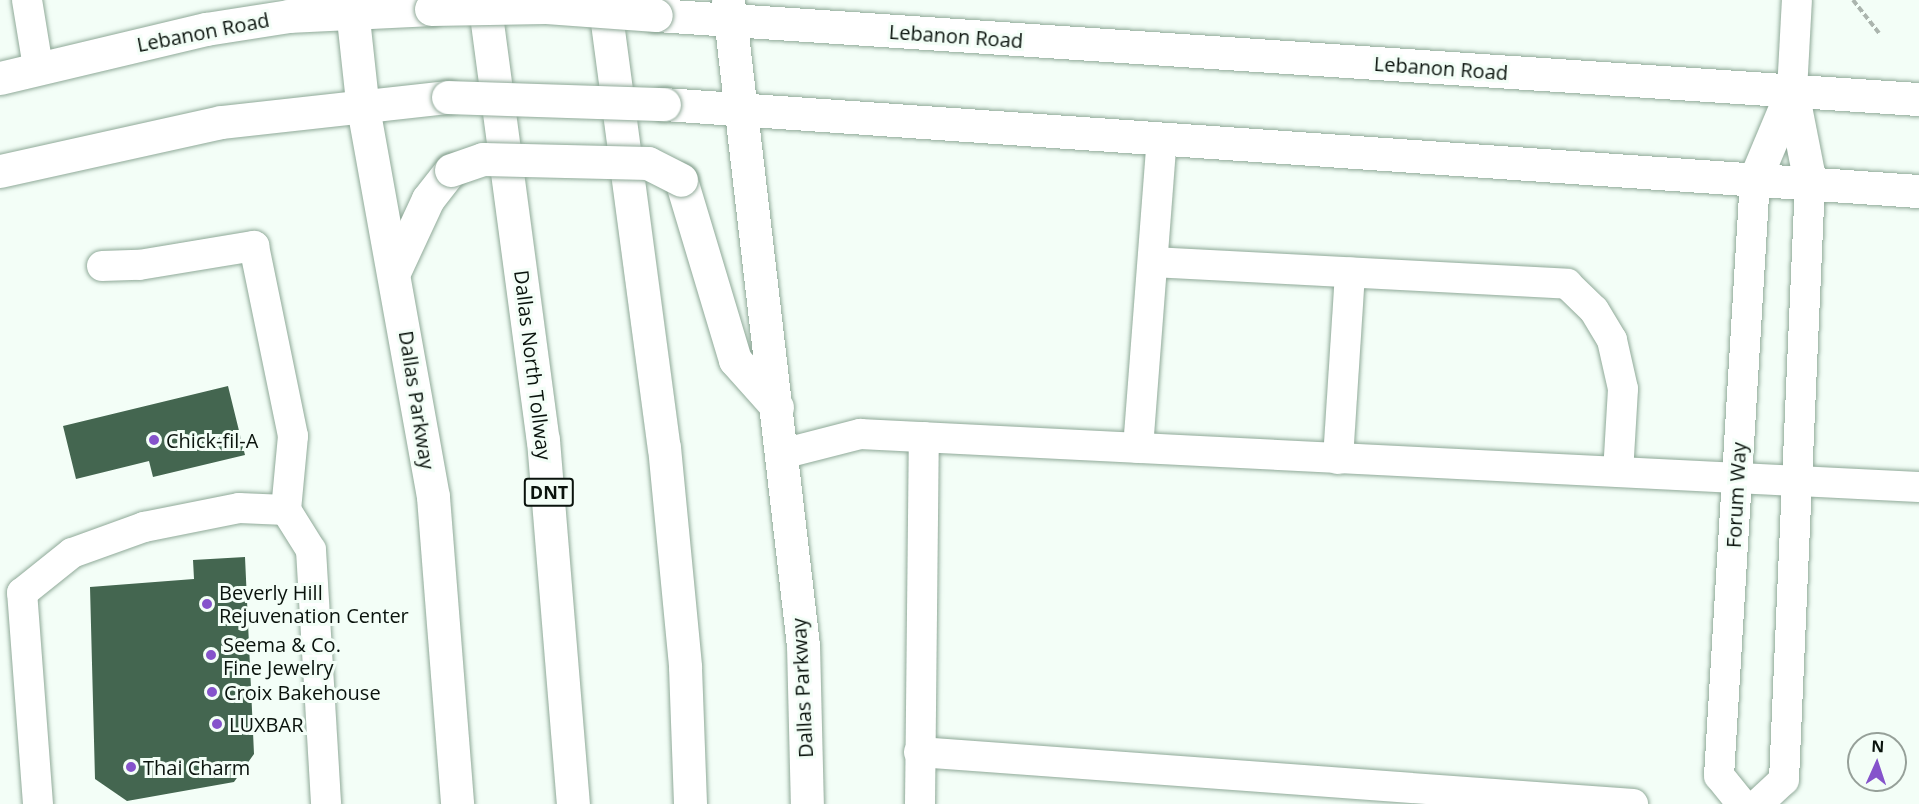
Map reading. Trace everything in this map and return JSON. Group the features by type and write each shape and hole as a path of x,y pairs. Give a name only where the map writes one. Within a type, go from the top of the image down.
{"main road":[{"name":"Dallas North Tollway","path":"484,0 543,440 573,804"},
{"path":"604,0 664,447 685,667 690,804"},
{"name":"Lebanon Road","path":"0,78 38,66 206,29 352,5 431,9 546,8 656,15 729,10 1919,99"},
{"name":"Dallas Parkway","path":"352,5 362,102 395,270 433,497 457,804"},
{"name":"Dallas Parkway","path":"729,10 803,645 807,804"},
{"path":"1755,179 1792,91"},
{"path":"1792,91 1810,183"},
{"path":"0,171 222,122 362,102 448,97 664,105 1919,191"},
{"path":"395,270 428,199 450,170 483,159 648,163 681,180 735,360 777,407"}],"street":[{"path":"27,0 38,66"},
{"path":"1792,91 1797,0"},
{"path":"1138,448 1162,139"},
{"name":"Forum Way","path":"1742,804 1719,776 1755,179"},
{"path":"1758,804 1784,780 1800,480 1810,183"},
{"path":"102,266 139,266 254,246 293,436 286,510 311,550 326,804"},
{"path":"1153,262 1567,284 1594,310 1612,340 1623,389 1618,472"},
{"path":"1338,459 1350,272"},
{"path":"782,454 861,434 1919,487"},
{"path":"920,804 924,437"},
{"path":"38,804 22,593 72,553 144,527 239,508 286,510"},
{"path":"920,752 1633,804"}],"path":[{"path":"1853,0 1879,33"}],"building":[{"name":"Chick-fil-A","path":"228,386 245,455 153,477 149,461 76,479 63,426"},
{"path":"245,557 254,754 234,782 127,801 95,779 90,587 194,579 193,560"}],"place":[{"name":"Chick-fil-A","path":"154,440"},
{"name":"Beverly Hill Rejuvenation Center","path":"207,604"},
{"name":"Seema & Co. Fine Jewelry","path":"211,655"},
{"name":"Croix Bakehouse","path":"212,692"},
{"name":"LUXBAR","path":"217,724"},
{"name":"Thai Charm","path":"131,767"}]}
